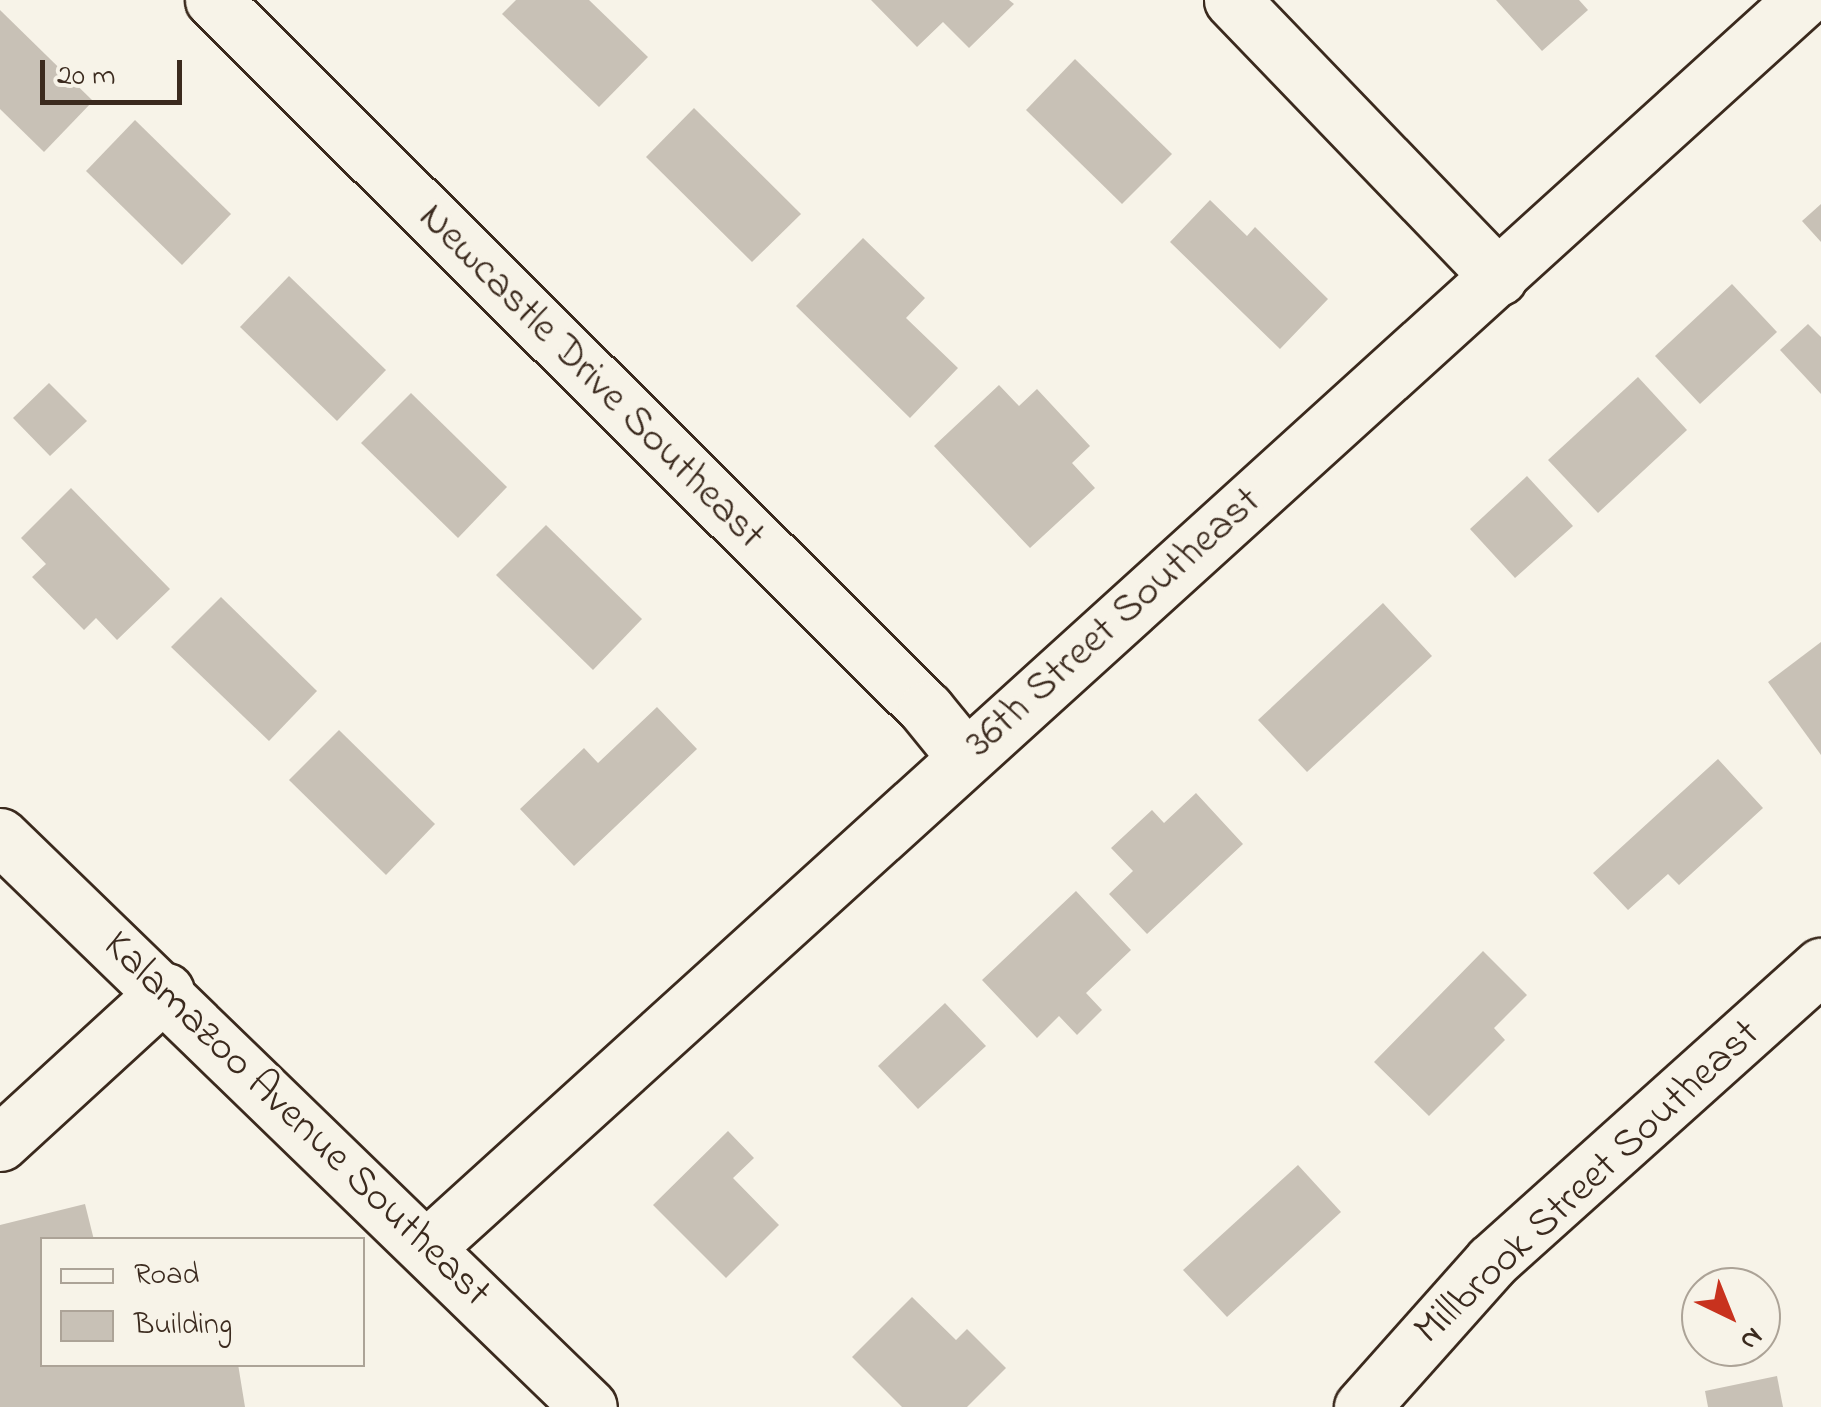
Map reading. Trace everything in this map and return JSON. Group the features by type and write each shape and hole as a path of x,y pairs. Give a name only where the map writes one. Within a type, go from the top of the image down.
{"street":[{"name":"Newcastle Drive Southeast","path":"213,0 926,709 965,756"},
{"path":"1232,0 1500,277"},
{"name":"36th Street Southeast","path":"427,1247 1802,0"},
{"name":"Kalamazoo Avenue Southeast","path":"0,836 166,991 589,1407"},
{"name":"Millbrook Street Southeast","path":"1362,1407 1492,1261 1821,966"},
{"path":"0,1143 166,991"}],"building":[{"path":"516,0 589,0 648,57 599,107 502,14"},
{"path":"871,0 1009,0 1014,4 969,48 943,22 917,47"},
{"path":"1496,0 1579,0 1588,10 1542,51"},
{"path":"0,10 93,101 44,152 0,109"},
{"path":"1075,59 1172,154 1122,204 1026,110"},
{"path":"694,108 801,214 752,262 646,157"},
{"path":"135,120 231,214 182,265 86,171"},
{"path":"1210,200 1247,236 1255,227 1328,299 1280,349 1170,242"},
{"path":"1821,204 1821,242 1802,221"},
{"path":"863,238 925,298 906,318 958,368 910,418 796,306"},
{"path":"289,276 386,370 337,421 240,327"},
{"path":"1732,284 1777,332 1700,404 1655,356"},
{"path":"1808,324 1821,337 1821,394 1780,350"},
{"path":"1638,377 1687,430 1598,513 1548,460"},
{"path":"49,383 87,421 50,456 13,418"},
{"path":"999,385 1019,406 1037,389 1090,446 1072,463 1095,488 1030,548 934,446"},
{"path":"411,393 507,487 458,538 361,443"},
{"path":"1527,476 1573,526 1515,578 1470,529"},
{"path":"71,488 170,589 117,640 96,618 84,630 32,577 46,564 21,538"},
{"path":"546,525 642,619 593,670 496,575"},
{"path":"221,597 317,691 269,741 171,647"},
{"path":"1383,603 1432,656 1307,772 1258,720"},
{"path":"1821,642 1821,755 1768,682"},
{"path":"657,707 697,749 574,866 520,809 584,748 598,763"},
{"path":"339,730 435,824 386,875 289,780"},
{"path":"1718,759 1763,808 1679,885 1668,874 1628,910 1593,873"},
{"path":"1196,793 1243,844 1147,934 1109,894 1133,871 1111,848 1152,810 1164,823"},
{"path":"1076,891 1131,950 1086,993 1102,1010 1077,1035 1059,1016 1037,1038 982,980"},
{"path":"1483,951 1527,995 1494,1028 1505,1040 1429,1116 1374,1062"},
{"path":"945,1003 986,1046 918,1109 878,1066"},
{"path":"728,1131 754,1158 733,1178 779,1225 726,1278 653,1205"},
{"path":"1298,1165 1341,1212 1227,1317 1183,1270"},
{"path":"85,1204 93,1237 40,1237 40,1367 238,1367 245,1407 0,1407 0,1225"},
{"path":"912,1297 956,1340 967,1329 1006,1368 967,1407 902,1407 852,1357"},
{"path":"1777,1376 1783,1407 1708,1407 1705,1391"}]}
